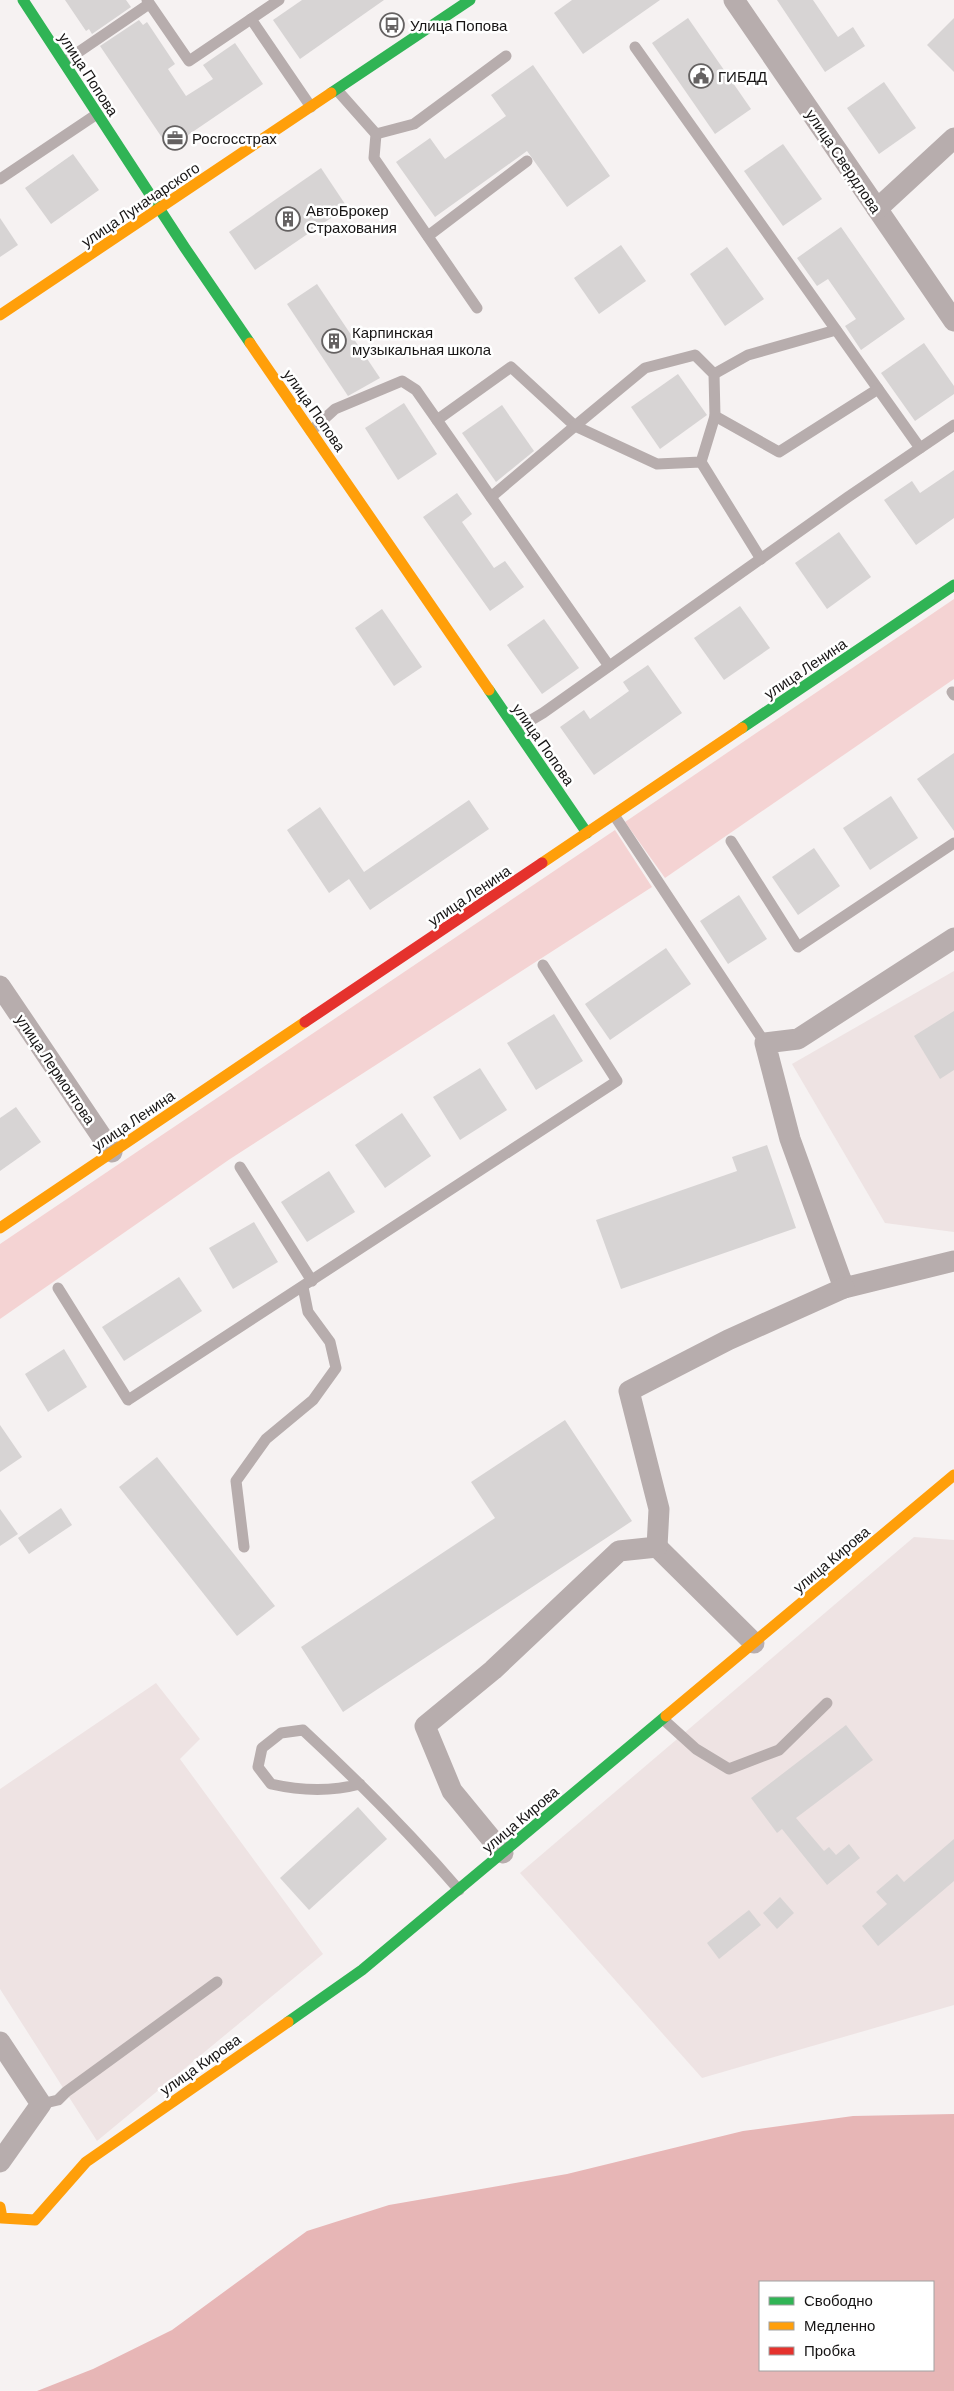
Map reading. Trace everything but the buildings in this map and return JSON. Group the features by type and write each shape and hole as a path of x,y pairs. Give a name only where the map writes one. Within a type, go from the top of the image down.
{"street":[{"name":"улица Попова","path":"23,0 159,208 587,833"},
{"name":"улица Луначарского","path":"0,315 470,0"},
{"name":"улица Свердлова","path":"734,0 877,209 951,308"},
{"path":"877,209 954,138"},
{"name":"улица Ленина","path":"0,1228 954,585"},
{"path":"844,1288 790,1139 765,1043 798,1039 954,938"},
{"name":"улица Лермонтова","path":"0,986 112,1152"},
{"path":"754,1643 657,1546 659,1509 629,1391 728,1340 844,1288 954,1261"},
{"name":"улица Кирова","path":"0,2207 2,2218 35,2220 86,2162 362,1970 664,1720 954,1475"},
{"path":"503,1853 452,1791 425,1726 493,1670 619,1551 657,1546"},
{"path":"0,2042 41,2104 0,2162"}],"lane":[{"path":"64,62 148,2 188,62 279,0"},
{"path":"250,19 311,107"},
{"path":"636,47 920,448"},
{"path":"376,134 414,124 506,56"},
{"path":"336,90 376,134 374,158 477,308"},
{"path":"0,179 97,114"},
{"path":"428,236 527,161"},
{"path":"714,374 748,355 836,330"},
{"path":"491,497 646,368 695,355 714,374 714,416 700,462 760,559"},
{"path":"437,420 511,367 576,426 657,464 700,462"},
{"path":"311,431 335,409 402,381 416,390 609,666"},
{"path":"714,416 779,452 878,389"},
{"path":"516,729 543,713 760,559 954,425"},
{"path":"614,815 765,1043"},
{"path":"731,841 798,947 954,843"},
{"path":"58,1288 128,1400 617,1081 543,965"},
{"path":"240,1167 307,1284 308,1312 330,1342 336,1368 313,1400 266,1439 236,1482 244,1547"},
{"path":"664,1720 696,1749 729,1769 779,1750 827,1703"},
{"path":"360,1784 324,1790 297,1790 271,1784 258,1768 262,1748 281,1734 302,1730 345,1769 404,1828 459,1890"},
{"path":"41,2104 58,2100 66,2092 217,1982"}],"shaded area":[{"path":"954,599 954,679 665,878 625,822"},
{"path":"615,830 652,887 230,1159 0,1319 0,1244"},
{"path":"954,971 954,1232 885,1223 792,1064"},
{"path":"914,1537 954,1540 954,2005 702,2078 520,1873"},
{"path":"156,1683 200,1739 180,1759 323,1954 97,2141 0,1989 0,1789"},
{"path":"954,2114 954,2391 37,2391 93,2369 172,2330 307,2231 389,2205 567,2174 743,2131 853,2116"}],"traffic: fast":[{"path":"23,0 185,248 250,343"},
{"path":"331,93 470,0"},
{"path":"742,728 954,585"},
{"path":"489,690 587,833"},
{"path":"288,2022 362,1970 666,1716"}],"traffic: slow":[{"path":"0,315 331,93"},
{"path":"250,343 489,690"},
{"path":"542,863 742,728"},
{"path":"0,1228 305,1022"},
{"path":"666,1716 954,1475"},
{"path":"0,2207 2,2218 35,2220 86,2162 288,2022"}],"traffic: jam":[{"path":"305,1022 542,863"}],"place":[{"name":"Улица Попова","path":"392,25"},
{"name":"ГИБДД","path":"701,76"},
{"name":"Росгосстрах","path":"175,138"},
{"name":"АвтоБрокер Страхования","path":"288,219"},
{"name":"Карпинская музыкальная школа","path":"334,341"}]}
